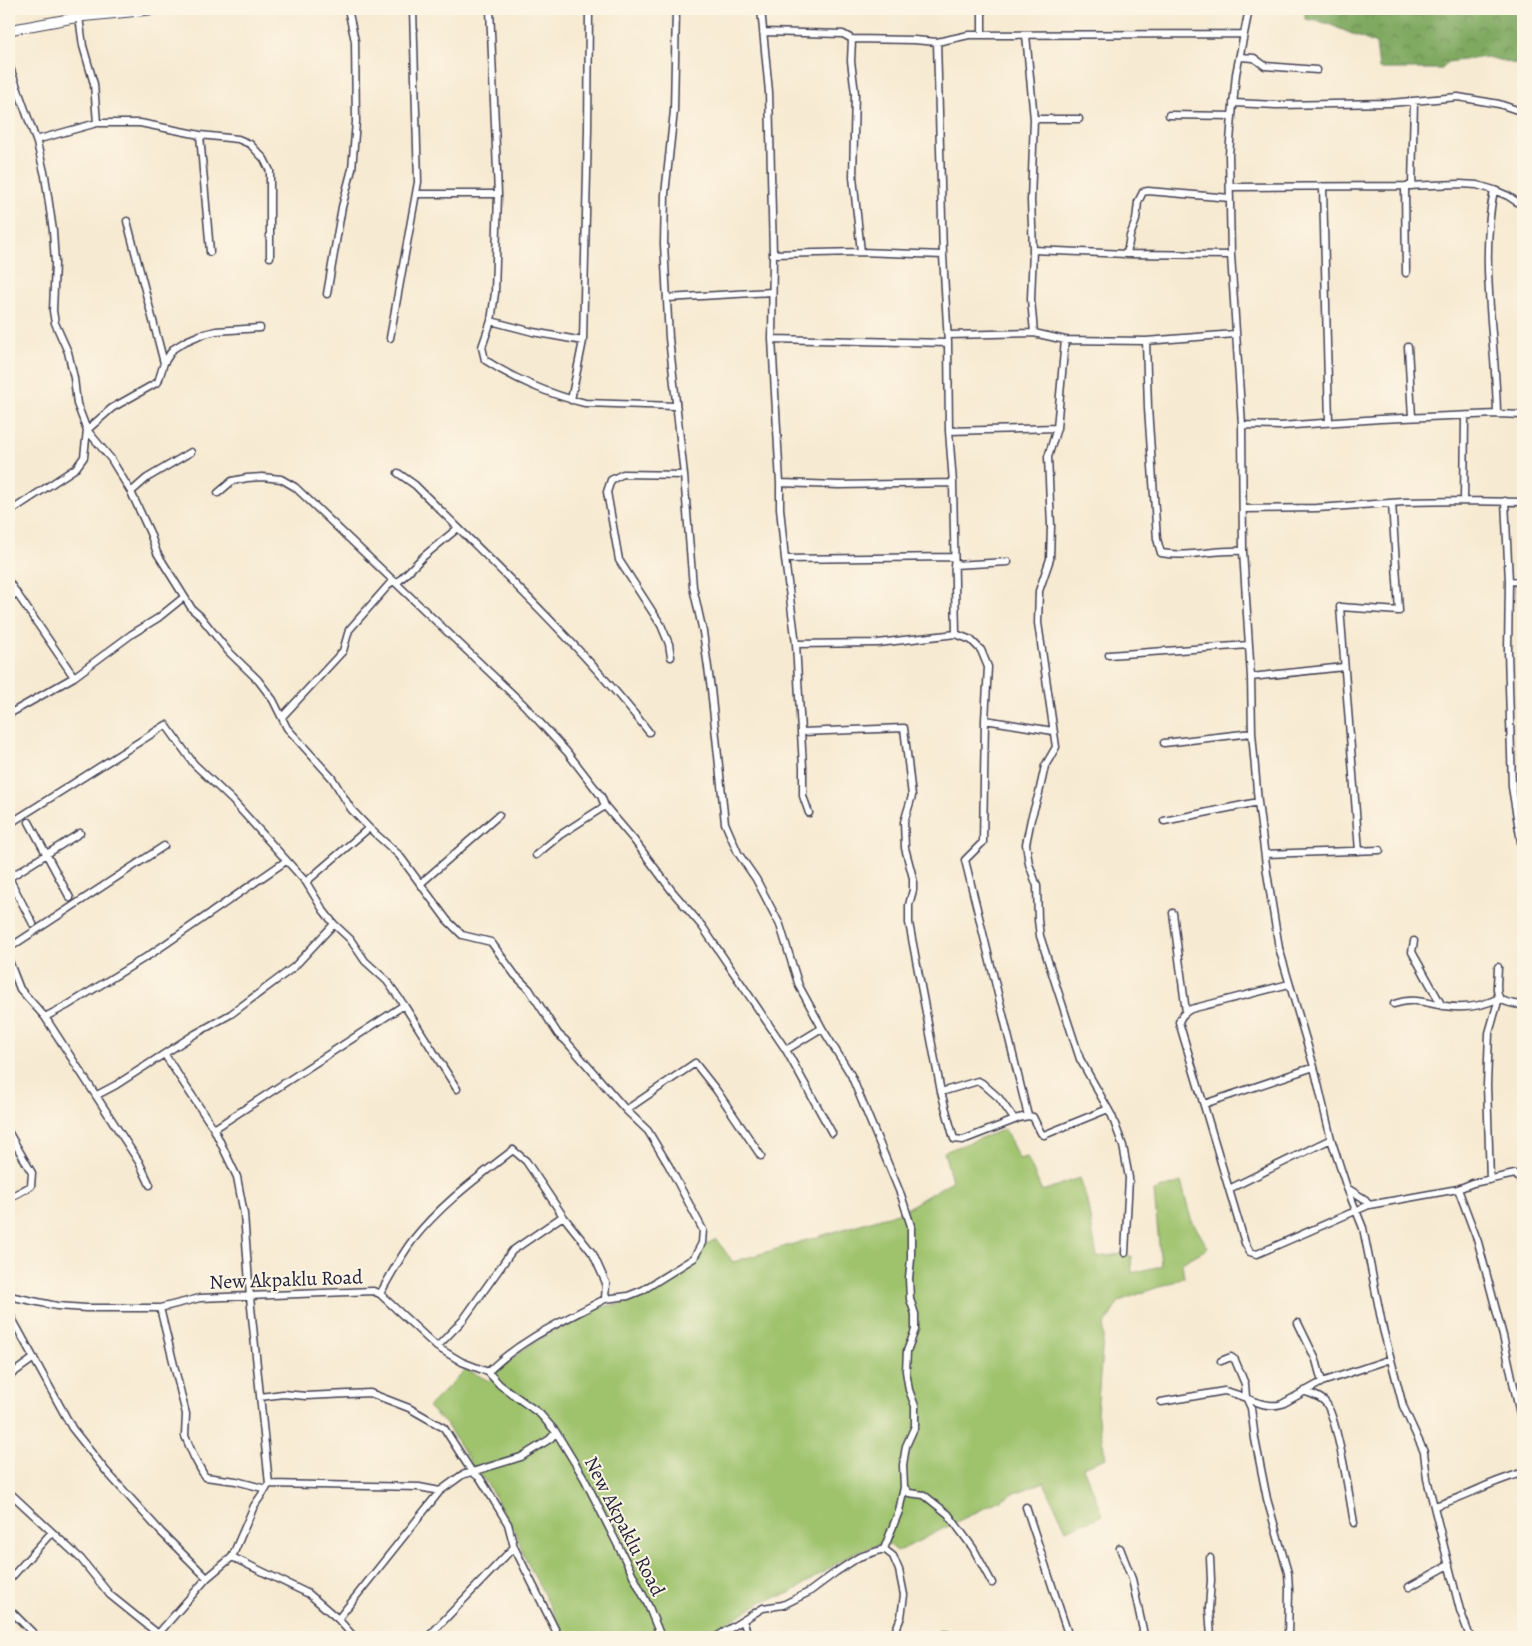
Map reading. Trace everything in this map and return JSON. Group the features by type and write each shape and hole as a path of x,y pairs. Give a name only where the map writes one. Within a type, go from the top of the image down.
{"street":[{"path":"9,30 106,12 160,9"},
{"path":"327,294 342,208 352,169 356,122 355,41 348,9"},
{"path":"390,338 418,182 413,9"},
{"path":"490,9 498,194 495,294 491,321 482,347 485,360 538,387 585,404 675,406"},
{"path":"571,400 583,341 589,9"},
{"path":"676,9 674,111 665,204 664,244 667,298 675,406 684,475 693,587 703,632 712,689 725,823 738,853 756,879 780,925 799,986 850,1076 901,1195 911,1226 909,1278 910,1299 915,1314 915,1330 907,1351 906,1371 909,1390 915,1406 915,1426 906,1446 903,1465 904,1487 899,1511 884,1550"},
{"path":"761,9 769,92 773,254 772,339 780,508 784,559 796,644 802,732 803,796 808,813"},
{"path":"982,9 982,35"},
{"path":"1249,9 1233,104 1229,155 1231,255 1242,425 1243,551 1251,677 1252,733 1265,854 1279,948 1314,1067 1331,1138 1347,1188 1363,1228 1403,1406 1424,1452 1427,1478 1460,1610 1470,1637"},
{"path":"79,17 83,46 94,84 97,123"},
{"path":"763,32 843,34 852,39 937,42 969,35 1244,34"},
{"path":"1026,35 1034,118 1031,201 1033,250 1031,299 1034,333"},
{"path":"852,39 851,61 855,93 853,177 861,252"},
{"path":"937,42 943,255 948,339 949,431 953,483 956,634"},
{"path":"1240,57 1254,58 1265,66 1317,70"},
{"path":"9,65 36,140 45,176 53,231 55,263 53,311 55,323 68,352 77,404 88,430 111,458 131,492 150,532 157,553 192,609 200,616 218,640 258,680 273,700 287,728 332,778 351,809 399,855 448,920 462,935 490,942 515,976 529,989 558,1034 626,1110 648,1131 703,1230 702,1243 694,1258 644,1290 628,1296 605,1299 534,1336 498,1361 488,1372"},
{"path":"1233,104 1277,105 1414,101 1458,97 1499,104 1523,112"},
{"path":"1406,273 1408,186 1414,101"},
{"path":"1170,115 1232,116"},
{"path":"1034,118 1079,119"},
{"path":"36,140 97,123 140,123 200,135 238,139 250,144 264,159 270,171 270,257"},
{"path":"200,135 210,252"},
{"path":"1230,187 1477,185 1508,196 1523,206"},
{"path":"1323,187 1329,422"},
{"path":"1494,190 1489,214 1488,261 1497,414"},
{"path":"1127,254 1130,236 1136,220 1138,202 1143,192 1230,198"},
{"path":"417,194 498,194"},
{"path":"127,221 164,363"},
{"path":"1033,250 1127,254 1231,255"},
{"path":"773,254 861,252 943,255"},
{"path":"667,298 772,292"},
{"path":"491,321 533,332 583,341"},
{"path":"9,512 76,468 84,457 88,430 112,408 158,382 164,363 172,349 200,335 216,331 260,328"},
{"path":"772,339 948,339 1034,333 1065,340 1146,341 1236,334"},
{"path":"1065,340 1057,428 1048,457 1051,526 1050,559 1039,591 1038,623 1056,747 1045,766 1031,819 1026,853 1037,886 1040,936 1080,1059 1112,1116 1127,1161 1125,1253"},
{"path":"1146,341 1148,417 1157,539 1161,553 1172,555 1227,550 1243,551"},
{"path":"1408,348 1412,417"},
{"path":"1242,425 1280,426 1412,417 1523,415"},
{"path":"1464,500 1465,417"},
{"path":"949,431 1057,428"},
{"path":"131,492 147,478 191,452"},
{"path":"398,473 415,485 596,669 649,732"},
{"path":"671,657 669,644 661,626 619,560 607,492 611,480 623,474 684,475"},
{"path":"218,492 232,481 262,477 282,479 295,487 524,705 567,752 601,796 605,806 702,926 786,1050 832,1134"},
{"path":"780,483 839,485 953,483"},
{"path":"1243,509 1317,508 1464,500 1523,502"},
{"path":"1504,502 1509,581 1508,651 1512,787 1517,827 1523,854"},
{"path":"1359,851 1340,607 1398,611 1392,503"},
{"path":"282,717 343,651 349,630 395,582 458,528"},
{"path":"784,559 954,557"},
{"path":"954,564 1008,562"},
{"path":"1509,581 1523,582"},
{"path":"9,582 12,591 74,677"},
{"path":"9,598 12,591"},
{"path":"9,714 74,677 132,634 158,618 184,597"},
{"path":"796,644 878,642 956,634 971,640 981,650 988,667 983,842 965,860 1028,1116"},
{"path":"1109,656 1249,645"},
{"path":"1251,677 1344,667"},
{"path":"985,720 1053,731"},
{"path":"9,822 166,725 194,764 232,800 306,882 322,910 350,939 365,960 387,981 457,1090"},
{"path":"802,732 904,728 912,796 904,822 905,848 913,878 909,905 909,923 941,1092 954,1139 963,1140 1028,1116 1033,1117 1041,1133 1044,1135 1108,1109"},
{"path":"1164,744 1252,733"},
{"path":"1164,821 1258,802"},
{"path":"536,855 560,835 605,806"},
{"path":"420,884 499,815"},
{"path":"29,822 70,898"},
{"path":"306,882 369,828"},
{"path":"33,924 9,878 80,833"},
{"path":"9,948 164,846"},
{"path":"1265,854 1380,850"},
{"path":"45,1017 151,954 286,861"},
{"path":"1173,913 1186,1012"},
{"path":"97,1095 165,1055 195,1034 231,1014 294,967 334,924"},
{"path":"1414,941 1412,952 1442,1006"},
{"path":"9,961 20,990 45,1017 139,1162 150,1185"},
{"path":"1490,1180 1487,1076 1489,1033 1499,998 1497,992 1498,967"},
{"path":"1289,984 1186,1012 1179,1022 1245,1243 1250,1252 1257,1254 1369,1205 1458,1189 1473,1183 1523,1173"},
{"path":"1394,1004 1405,1000 1417,1000 1442,1006 1474,1007 1499,998"},
{"path":"1499,998 1508,1004 1523,1005"},
{"path":"214,1129 404,1005"},
{"path":"786,1050 822,1028"},
{"path":"9,1492 81,1559 110,1595 160,1635 207,1578 232,1557 254,1506 267,1486 244,1214 237,1177 214,1129 165,1055"},
{"path":"626,1110 694,1063 717,1091 761,1156"},
{"path":"1204,1104 1314,1067"},
{"path":"941,1092 973,1082 982,1083 999,1098 1010,1117 1018,1120"},
{"path":"9,1133 32,1173 31,1186 9,1198"},
{"path":"1229,1189 1331,1138"},
{"path":"380,1294 412,1242 441,1208 470,1182 513,1150 526,1161 563,1216 593,1254 606,1282 605,1299"},
{"path":"1515,1174 1523,1182"},
{"path":"1347,1188 1364,1198 1369,1205"},
{"path":"1458,1189 1478,1242 1504,1336 1523,1428"},
{"path":"437,1347 463,1320 512,1251 563,1216"},
{"name":"New Akpaklu Road","path":"9,1296 58,1306 160,1308 200,1298 373,1291 380,1294 437,1347 462,1362 488,1372 500,1385 540,1414 556,1432 584,1478 648,1605 661,1637"},
{"path":"160,1308 186,1414 184,1436 205,1477 267,1486 419,1487 440,1491"},
{"path":"9,1313 72,1428 106,1471 161,1532 207,1578"},
{"path":"1298,1323 1316,1360 1322,1382"},
{"path":"1220,1361 1231,1357 1235,1360 1245,1384 1267,1499 1288,1572 1288,1637"},
{"path":"9,1376 34,1358"},
{"path":"1162,1402 1224,1391 1235,1392 1266,1406 1275,1406 1322,1382 1391,1359"},
{"path":"1304,1391 1323,1400 1331,1414 1354,1523"},
{"path":"260,1397 284,1394 306,1396 370,1393 409,1408 444,1428 472,1472 480,1478 508,1524 514,1547 557,1637"},
{"path":"338,1619 440,1491 462,1475 520,1457 550,1439 556,1432"},
{"path":"1434,1506 1523,1472"},
{"path":"904,1487 909,1493 924,1495 948,1514 974,1548 992,1583"},
{"path":"1026,1507 1069,1637"},
{"path":"9,1580 52,1532"},
{"path":"428,1637 514,1547"},
{"path":"1120,1548 1132,1579 1143,1630 1142,1637"},
{"path":"716,1637 763,1608 783,1605 809,1592 859,1557 884,1550 893,1556 899,1570 904,1595 901,1617 893,1637"},
{"path":"232,1557 309,1594 338,1619 354,1637"},
{"path":"1210,1558 1209,1609 1211,1637"},
{"path":"1409,1587 1450,1565"},
{"path":"9,1609 37,1637"},
{"path":"743,1620 749,1637"}],"green space":[{"path":"1305,9 1523,9 1523,66 1487,57 1448,62 1442,69 1379,69 1376,44 1326,23 1305,19"},
{"path":"1005,1129 1019,1159 1027,1157 1042,1191 1080,1178 1087,1201 1097,1257 1122,1254 1131,1256 1132,1273 1161,1266 1154,1191 1181,1182 1191,1219 1208,1248 1182,1263 1184,1278 1119,1301 1104,1326 1097,1413 1106,1458 1083,1467 1103,1515 1066,1530 1044,1482 1012,1494 897,1552 892,1546 880,1544 852,1554 790,1593 763,1601 704,1637 566,1637 523,1554 518,1538 486,1482 474,1468 446,1424 428,1407 466,1369 489,1381 501,1367 532,1343 600,1307 627,1303 697,1262 704,1246 716,1239 733,1262 901,1212 952,1181 944,1152"}]}
